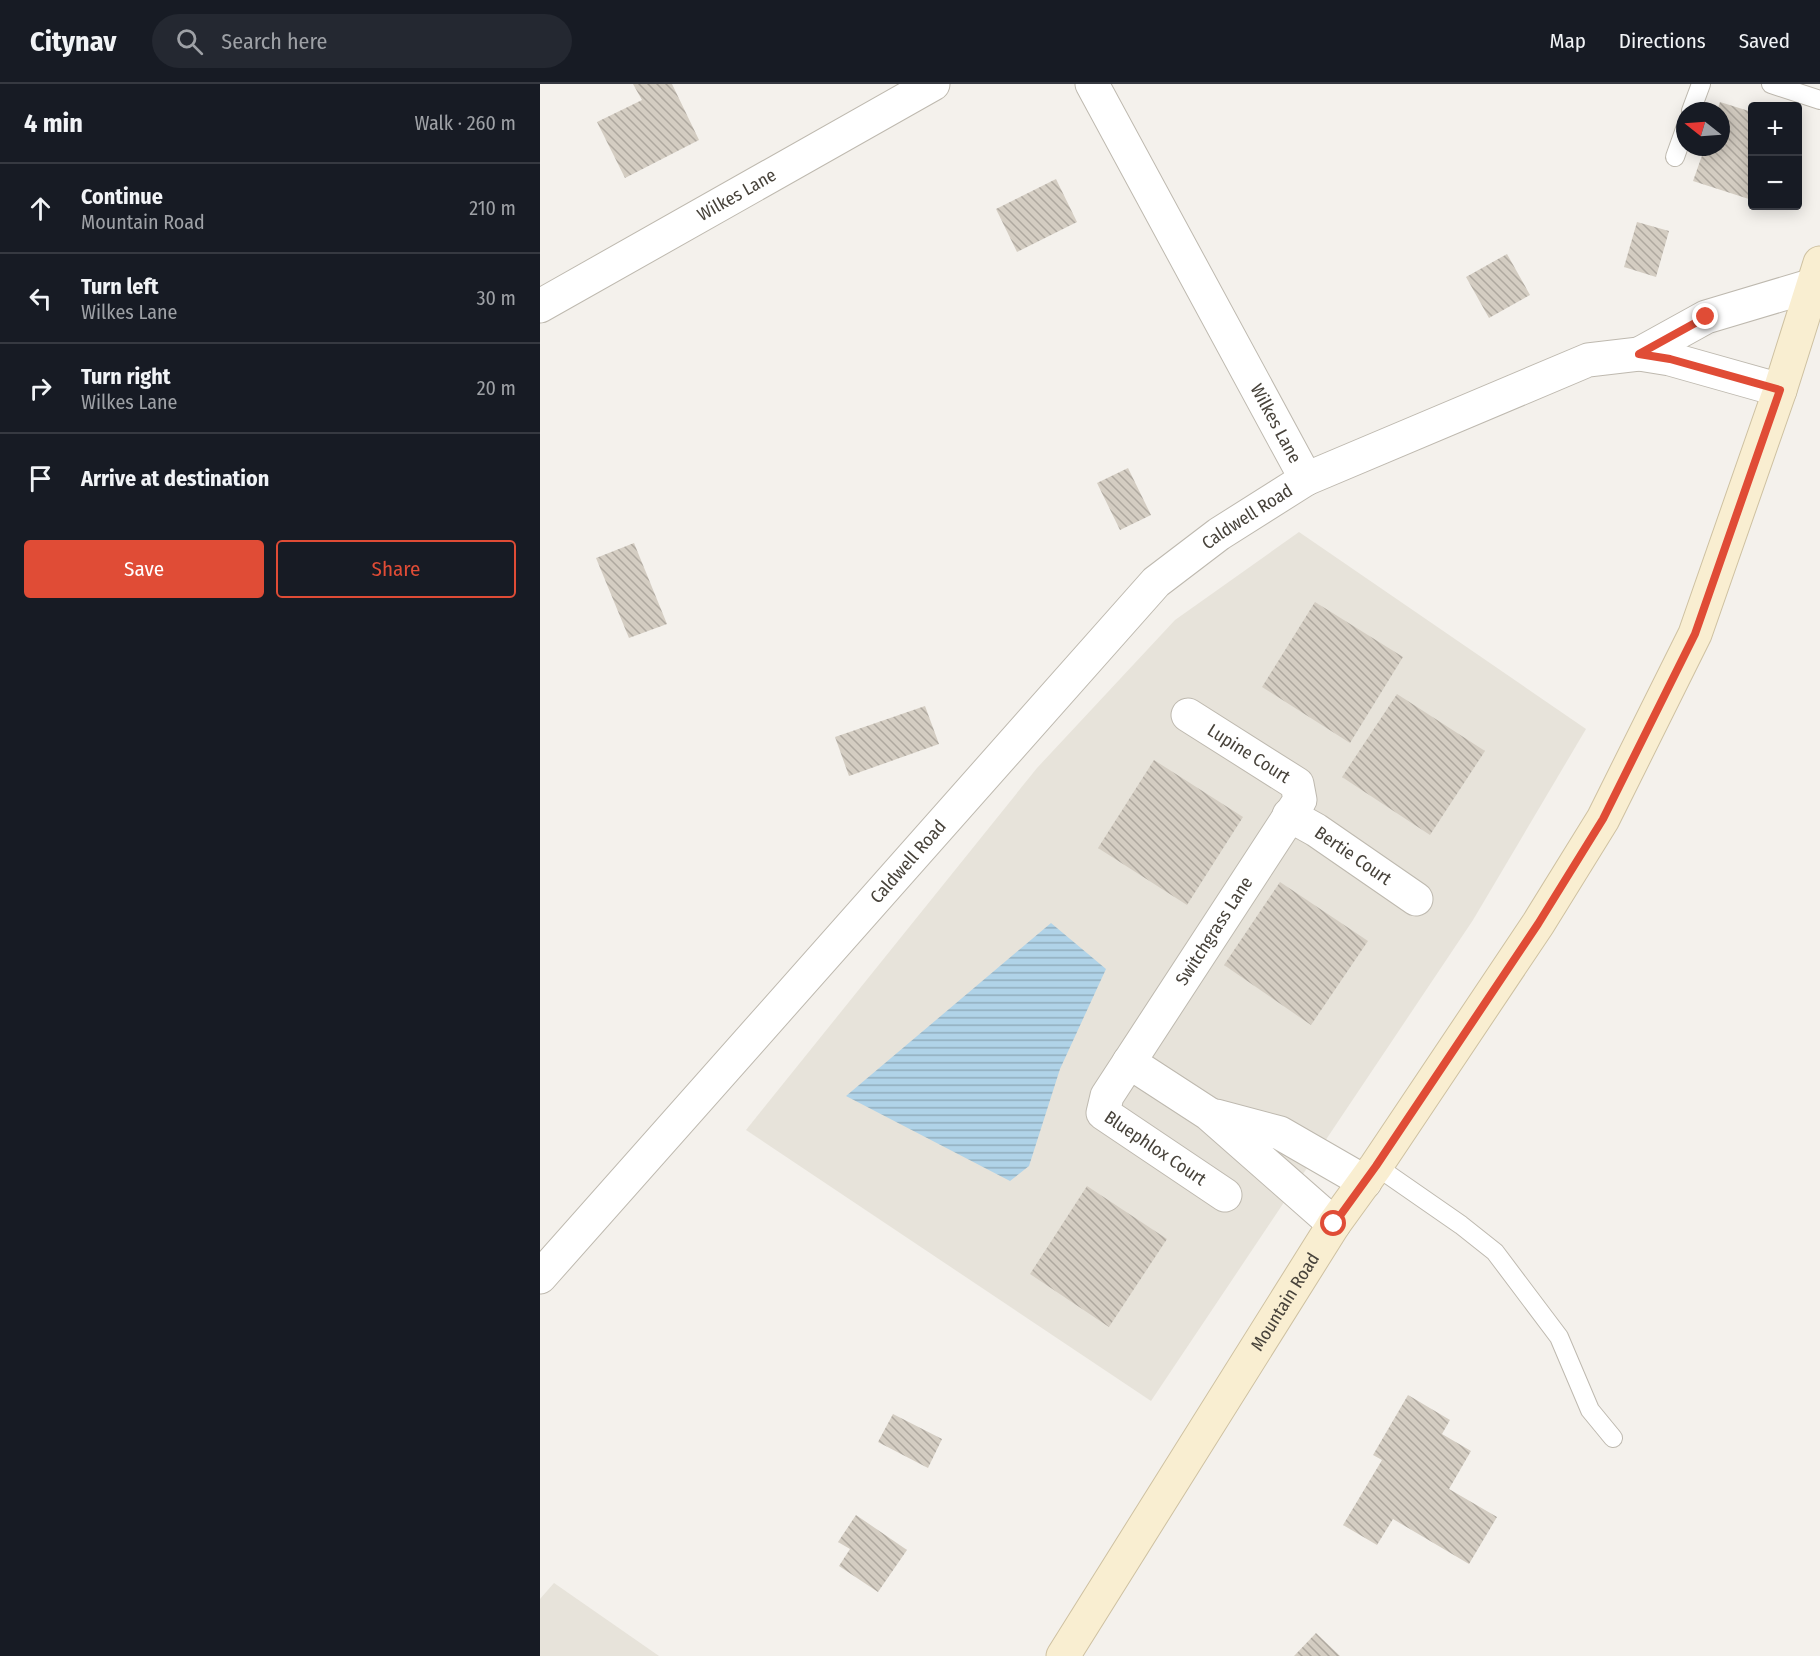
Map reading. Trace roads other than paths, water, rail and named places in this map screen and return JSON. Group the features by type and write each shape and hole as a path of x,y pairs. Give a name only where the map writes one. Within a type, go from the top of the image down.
{"main road":[{"name":"Mountain Road","path":"1063,1656 1334,1224 1371,1174 1538,924 1603,819 1695,634 1780,390 1817,274"}],"street":[{"name":"Wilkes Lane","path":"540,306 933,84"},
{"name":"Wilkes Lane","path":"1092,84 1306,479 1588,360 1639,354 1670,359 1780,390"},
{"name":"Wilkes Lane","path":"1639,354 1706,317 1817,274"},
{"name":"Caldwell Road","path":"540,1277 1156,582 1219,534 1306,479"},
{"name":"Lupine Court","path":"1188,715 1297,784 1295,808"},
{"name":"Bertie Court","path":"1295,808 1316,830 1416,899"},
{"name":"Switchgrass Lane","path":"1129,1062 1295,808"},
{"path":"1129,1062 1209,1114 1334,1224"},
{"name":"Bluephlox Court","path":"1129,1062 1107,1096 1103,1113 1225,1195"},
{"path":"1209,1114 1280,1133 1371,1174"}],"lane":[{"path":"1695,102 1701,84"},
{"path":"1778,85 1820,100"},
{"path":"1371,1174 1453,1219 1495,1252 1559,1337 1590,1410 1613,1438"}],"water":[{"path":"1051,923 1106,969 1060,1069 1029,1166 1010,1181 846,1096"}]}
